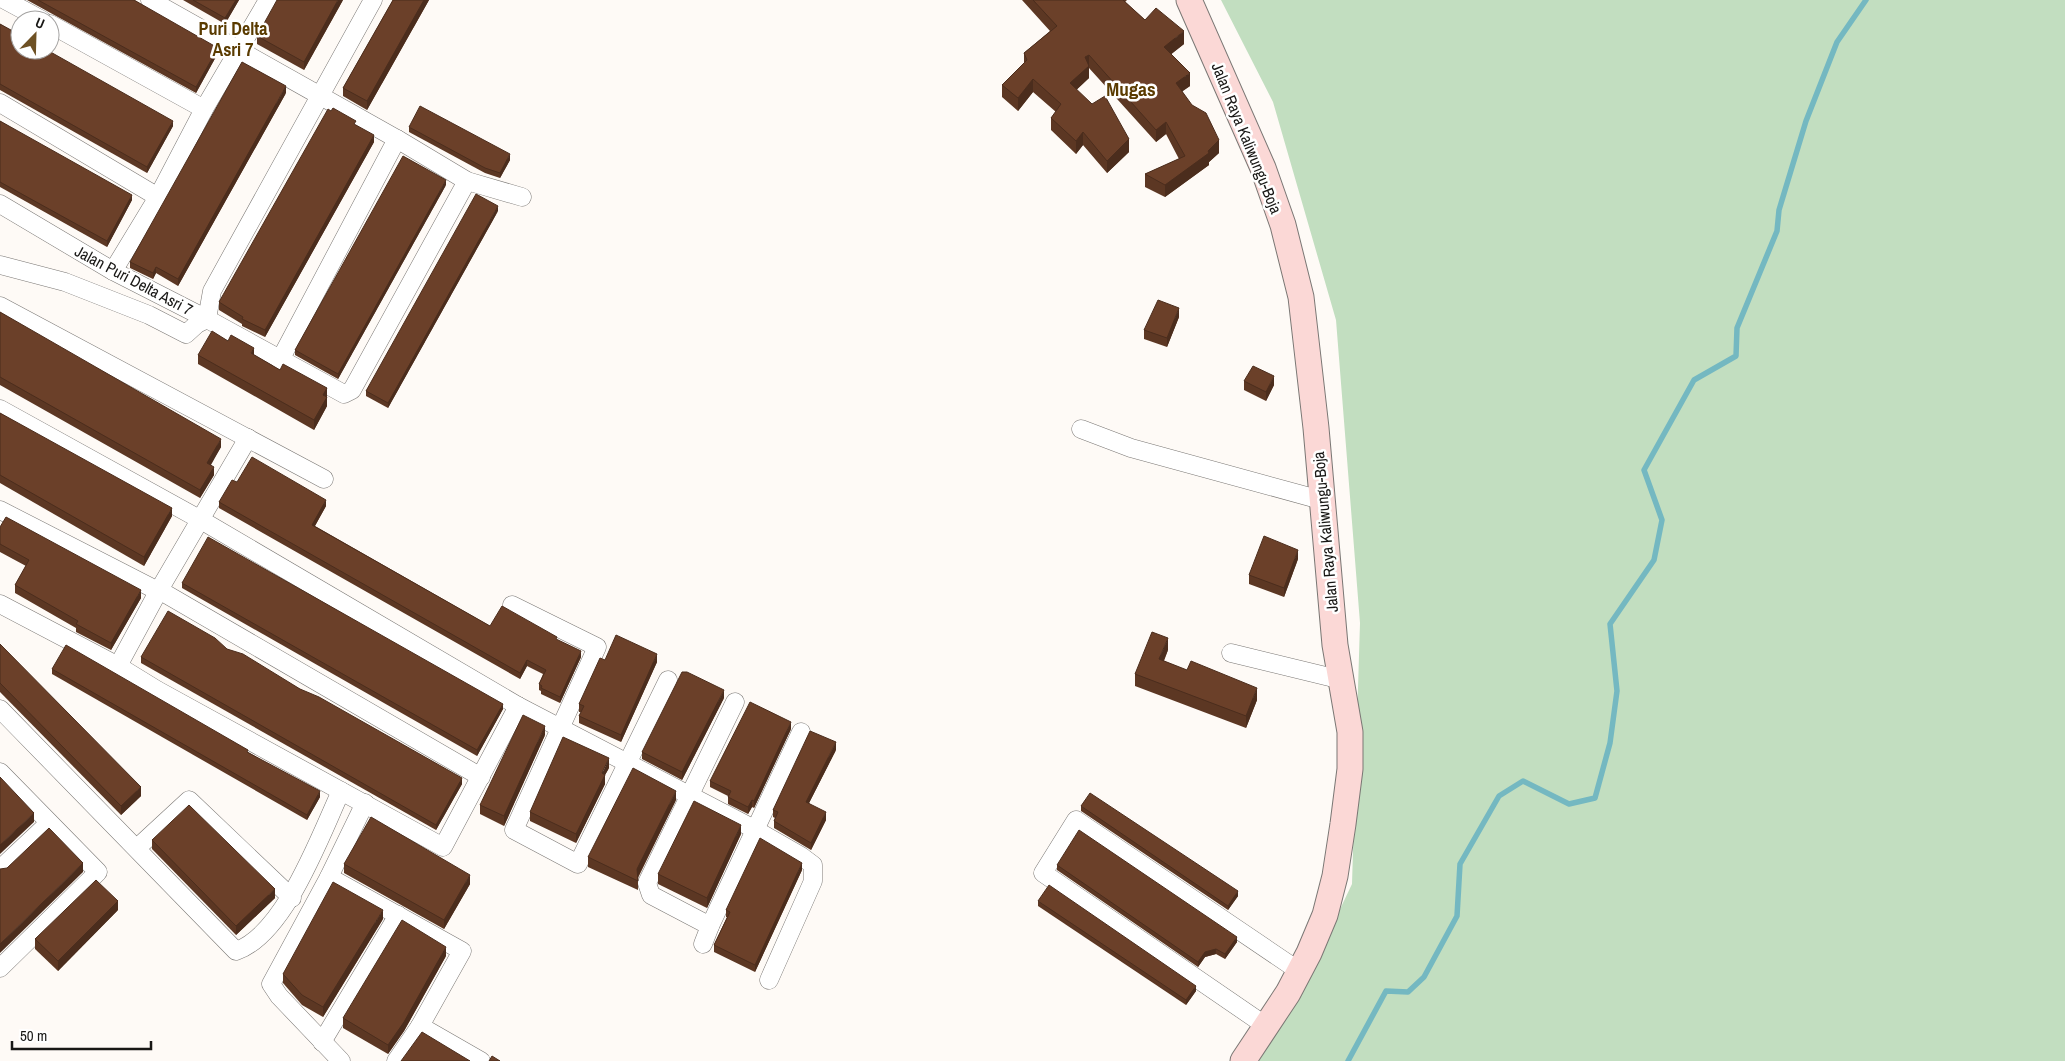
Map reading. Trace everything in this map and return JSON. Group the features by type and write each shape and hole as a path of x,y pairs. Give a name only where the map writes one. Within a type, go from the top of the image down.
{"main road":[{"name":"Jalan Raya Kaliwungu-Boja","path":"1189,0 1263,168 1290,251 1301,297 1316,428 1335,645 1350,732 1350,769 1343,824 1334,876 1324,915 1299,971 1243,1061"}],"street":[{"path":"6,0 24,10"},
{"path":"150,0 239,52 397,139 467,181 522,197"},
{"path":"113,272 158,197 204,109 268,0"},
{"name":"Jalan Puri Delta Asri 7","path":"0,204 113,272 207,319 212,291 318,96 373,0"},
{"path":"60,30 204,109"},
{"path":"0,102 158,197"},
{"path":"280,360 397,139"},
{"path":"0,265 66,282 149,315 186,334 197,324 207,319 344,394 352,390 467,181"},
{"path":"0,306 324,479"},
{"path":"0,409 201,520 518,706 754,829 810,861 814,870 813,881 769,980"},
{"path":"1081,429 1131,448 1321,500"},
{"path":"118,666 159,591 248,438"},
{"path":"0,510 159,591 481,777"},
{"path":"0,604 118,666 156,690 443,847 518,706"},
{"path":"512,605 597,647 514,830 578,864 668,680"},
{"path":"1231,652 1342,680"},
{"path":"710,926 651,895 647,883 735,702"},
{"path":"0,709 236,951 250,946 292,898 341,791"},
{"path":"703,944 800,732"},
{"path":"0,772 98,872 0,968"},
{"path":"137,848 189,800 292,898"},
{"path":"341,1061 278,996 271,984 329,877 364,804"},
{"path":"1266,1026 1043,873 1076,820 1299,971"},
{"path":"0,869 49,823"},
{"path":"329,877 462,951 420,1026 396,1061"},
{"path":"322,1042 398,915"},
{"path":"420,1026 480,1061"}],"green space":[{"path":"1221,0 2065,0 2065,1061 1259,1061 1303,987 1352,884 1360,623 1336,320 1273,102"}],"building":[{"path":"38,0 134,0 218,48 196,87 60,12 60,10 56,10"},
{"path":"193,0 236,0 225,18"},
{"path":"277,0 338,0 304,62 257,36"},
{"path":"393,0 424,0 367,101 343,88"},
{"path":"1033,0 1123,0 1145,20 1156,8 1184,31 1164,47 1190,73 1176,83 1192,105 1206,113 1219,140 1208,151 1209,153 1165,185 1145,174 1185,156 1166,122 1156,130 1089,55 1085,57 1089,66 1070,83 1092,104 1105,96 1129,139 1107,161 1083,132 1076,141 1051,118 1061,104 1033,79 1018,98 1002,85 1027,60 1024,53 1057,26"},
{"path":"0,24 10,30 10,60 60,60 60,57 173,121 147,167 0,84"},
{"path":"242,62 286,86 178,279 156,267 153,273 130,262"},
{"path":"420,106 510,154 500,173 485,168 409,127"},
{"path":"333,108 356,121 354,124 374,135 265,330 242,319 243,317 219,302 328,109 331,111"},
{"path":"0,121 132,195 107,241 0,182"},
{"path":"403,156 446,180 338,374 295,350"},
{"path":"476,194 498,206 388,403 366,391"},
{"path":"1158,300 1179,308 1167,338 1144,330"},
{"path":"0,312 221,439 207,463 214,467 200,490 0,377"},
{"path":"212,331 228,341 231,335 254,348 251,353 280,370 283,364 327,388 323,395 327,397 314,420 198,355"},
{"path":"1253,366 1274,376 1266,392 1244,381"},
{"path":"0,413 172,508 144,557 0,475"},
{"path":"252,457 326,500 312,525 490,626 502,606 557,637 556,639 581,651 560,697 541,688 542,686 539,684 546,670 527,660 520,673 219,502 232,480 237,482"},
{"path":"6,517 141,590 111,643 76,624 78,621 15,585 29,560 0,544 0,527"},
{"path":"1264,536 1298,550 1284,588 1249,575"},
{"path":"208,537 503,704 477,750 182,583"},
{"path":"168,611 215,638 227,649 243,654 300,689 319,697 462,778 436,825 141,657"},
{"path":"1152,632 1168,638 1159,659 1187,670 1191,661 1257,688 1246,716 1135,674"},
{"path":"616,635 657,654 621,735 579,716 584,706 579,704 600,658 605,660"},
{"path":"0,644 141,787 121,806 0,683"},
{"path":"66,645 248,750 247,752 320,791 307,815 52,669"},
{"path":"682,672 687,672 724,690 682,772 642,752"},
{"path":"750,702 791,722 754,801 752,800 748,807 728,797 731,791 710,781"},
{"path":"523,715 545,726 504,816 480,805"},
{"path":"810,731 836,742 806,802 826,812 811,843 774,821 778,812 773,810"},
{"path":"563,737 609,758 602,773 605,775 576,834 530,812"},
{"path":"633,768 676,791 637,869 638,881 588,857"},
{"path":"0,777 34,813 0,845"},
{"path":"1090,793 1238,891 1228,906 1081,806"},
{"path":"694,801 741,825 707,898 658,874"},
{"path":"189,805 275,889 236,926 152,840"},
{"path":"371,817 470,875 444,920 344,864"},
{"path":"49,828 83,863 0,944 0,869 7,868"},
{"path":"1079,830 1237,937 1225,954 1216,949 1205,952 1198,962 1057,865"},
{"path":"760,838 802,863 755,965 714,945 730,912 726,910"},
{"path":"96,880 118,901 58,961 35,939"},
{"path":"333,882 383,910 323,1007 302,995 283,974"},
{"path":"1049,885 1196,986 1186,1000 1038,901"},
{"path":"402,920 446,947 404,1022 388,1045 343,1018"},
{"path":"422,1032 470,1061 401,1061"},
{"path":"492,1056 500,1061 489,1061"}],"waterway":[{"path":"1348,1061 1386,991 1408,992 1424,977 1457,916 1460,864 1499,796 1523,781 1569,804 1595,798 1610,743 1617,691 1610,624 1654,560 1662,520 1644,470 1694,380 1736,356 1737,328 1777,231 1779,210 1806,121 1837,42 1866,0"}],"district":[{"name":"Puri Delta Asri 7","path":"233,39"},
{"name":"Mugas","path":"1131,89"}]}
